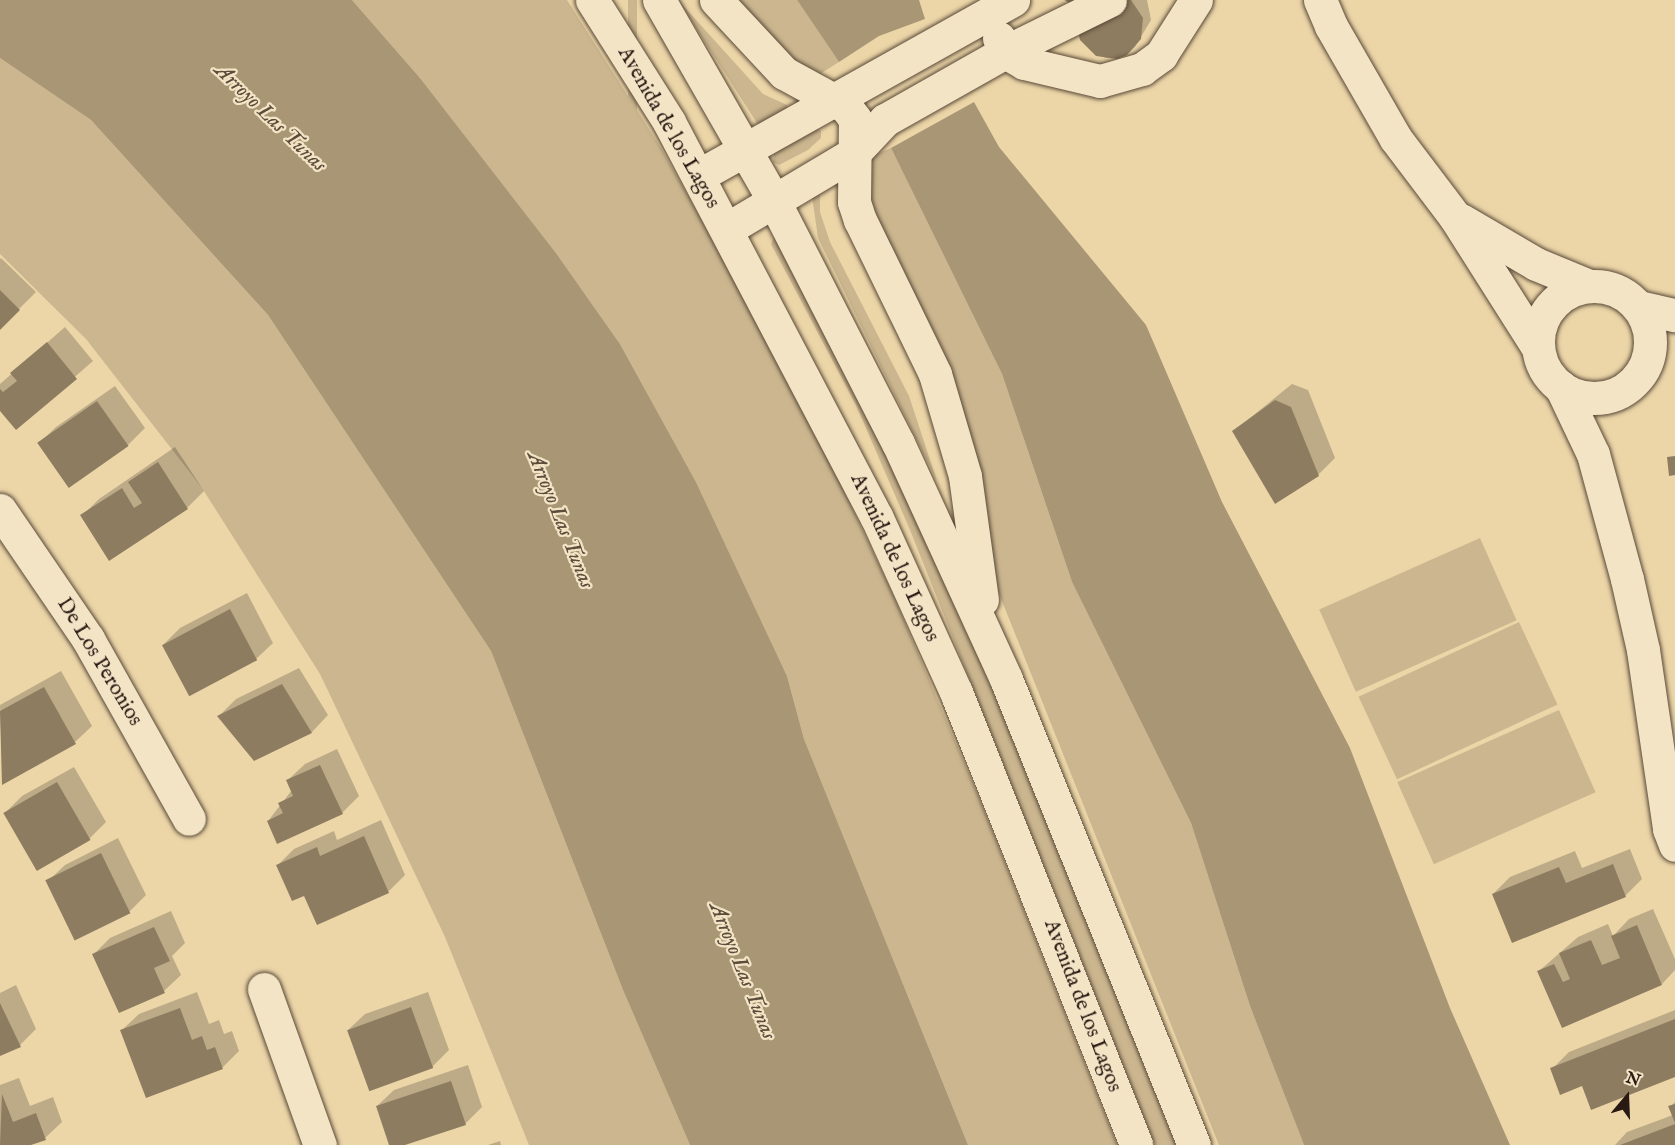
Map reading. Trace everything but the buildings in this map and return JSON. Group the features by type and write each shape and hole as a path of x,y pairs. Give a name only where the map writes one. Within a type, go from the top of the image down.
{"street":[{"name":"Avenida de los Lagos","path":"592,0 662,110 727,229 877,518 956,692 1136,1145"},
{"path":"659,0 774,201 898,443 987,635 1126,969 1194,1145"},
{"path":"716,0 784,73 846,108 855,119 854,202 860,220 935,374 965,476 987,635"},
{"path":"727,229 853,154 885,120 996,57 1110,0"},
{"path":"996,57 1064,75 1100,81 1142,69 1161,55 1196,0"},
{"path":"1306,0 1325,13 1396,139 1455,217 1538,348 1549,377 1561,387 1590,398 1621,392"},
{"path":"698,176 864,85 989,11 996,57"},
{"path":"1455,217 1536,264 1587,285 1616,290 1639,307 1675,315"},
{"path":"1538,348 1541,322 1555,300 1587,285"},
{"path":"1593,454 1602,424 1621,392 1642,372 1648,358 1648,323 1639,307"},
{"path":"1648,358 1675,339"},
{"path":"1561,387 1593,454 1643,650 1659,776 1675,845"},
{"name":"De Los Peronios","path":"0,510 88,639 189,819"},
{"path":"264,989 320,1145"}],"shaded area":[{"path":"352,0 567,0 661,148 789,374 894,597 977,793 1117,1145 968,1145 804,739 787,676 696,482 620,344 556,253 420,78"},
{"path":"628,0 637,0 637,146 628,146"},
{"path":"678,0 763,94 787,105 787,112 762,126 757,123"},
{"path":"726,0 797,0 839,62 812,79"},
{"path":"0,58 91,120 268,315 491,651 623,990 690,1145 529,1145 445,937 320,674 202,488 86,339 0,254"},
{"path":"816,127 821,131 821,138 808,150 779,165 773,162 774,154"},
{"path":"891,148 1002,374 1072,582 1191,823 1250,1006 1304,1145 1219,1145 998,591 976,514 870,220 864,172 872,156"},
{"path":"820,192 820,212 830,242 909,396 937,481 818,238 812,196"},
{"path":"774,237 861,399 949,582 1176,1145 1155,1145 910,530 856,405 771,244"},
{"path":"1480,538 1517,620 1356,692 1319,610"},
{"path":"1519,622 1557,704 1397,779 1359,697"},
{"path":"1559,710 1596,792 1434,864 1397,782"}],"water":[{"name":"Arroyo Las Tunas","path":"0,0 352,0 420,78 556,253 620,344 696,482 787,676 804,739 968,1145 690,1145 623,990 491,651 268,315 91,120 0,58"},
{"path":"797,0 919,0 925,19 879,36 839,62"},
{"path":"974,102 999,147 1146,325 1222,502 1350,748 1450,1008 1510,1145 1304,1145 1250,1006 1191,823 1072,582 1002,374 891,148"}]}
